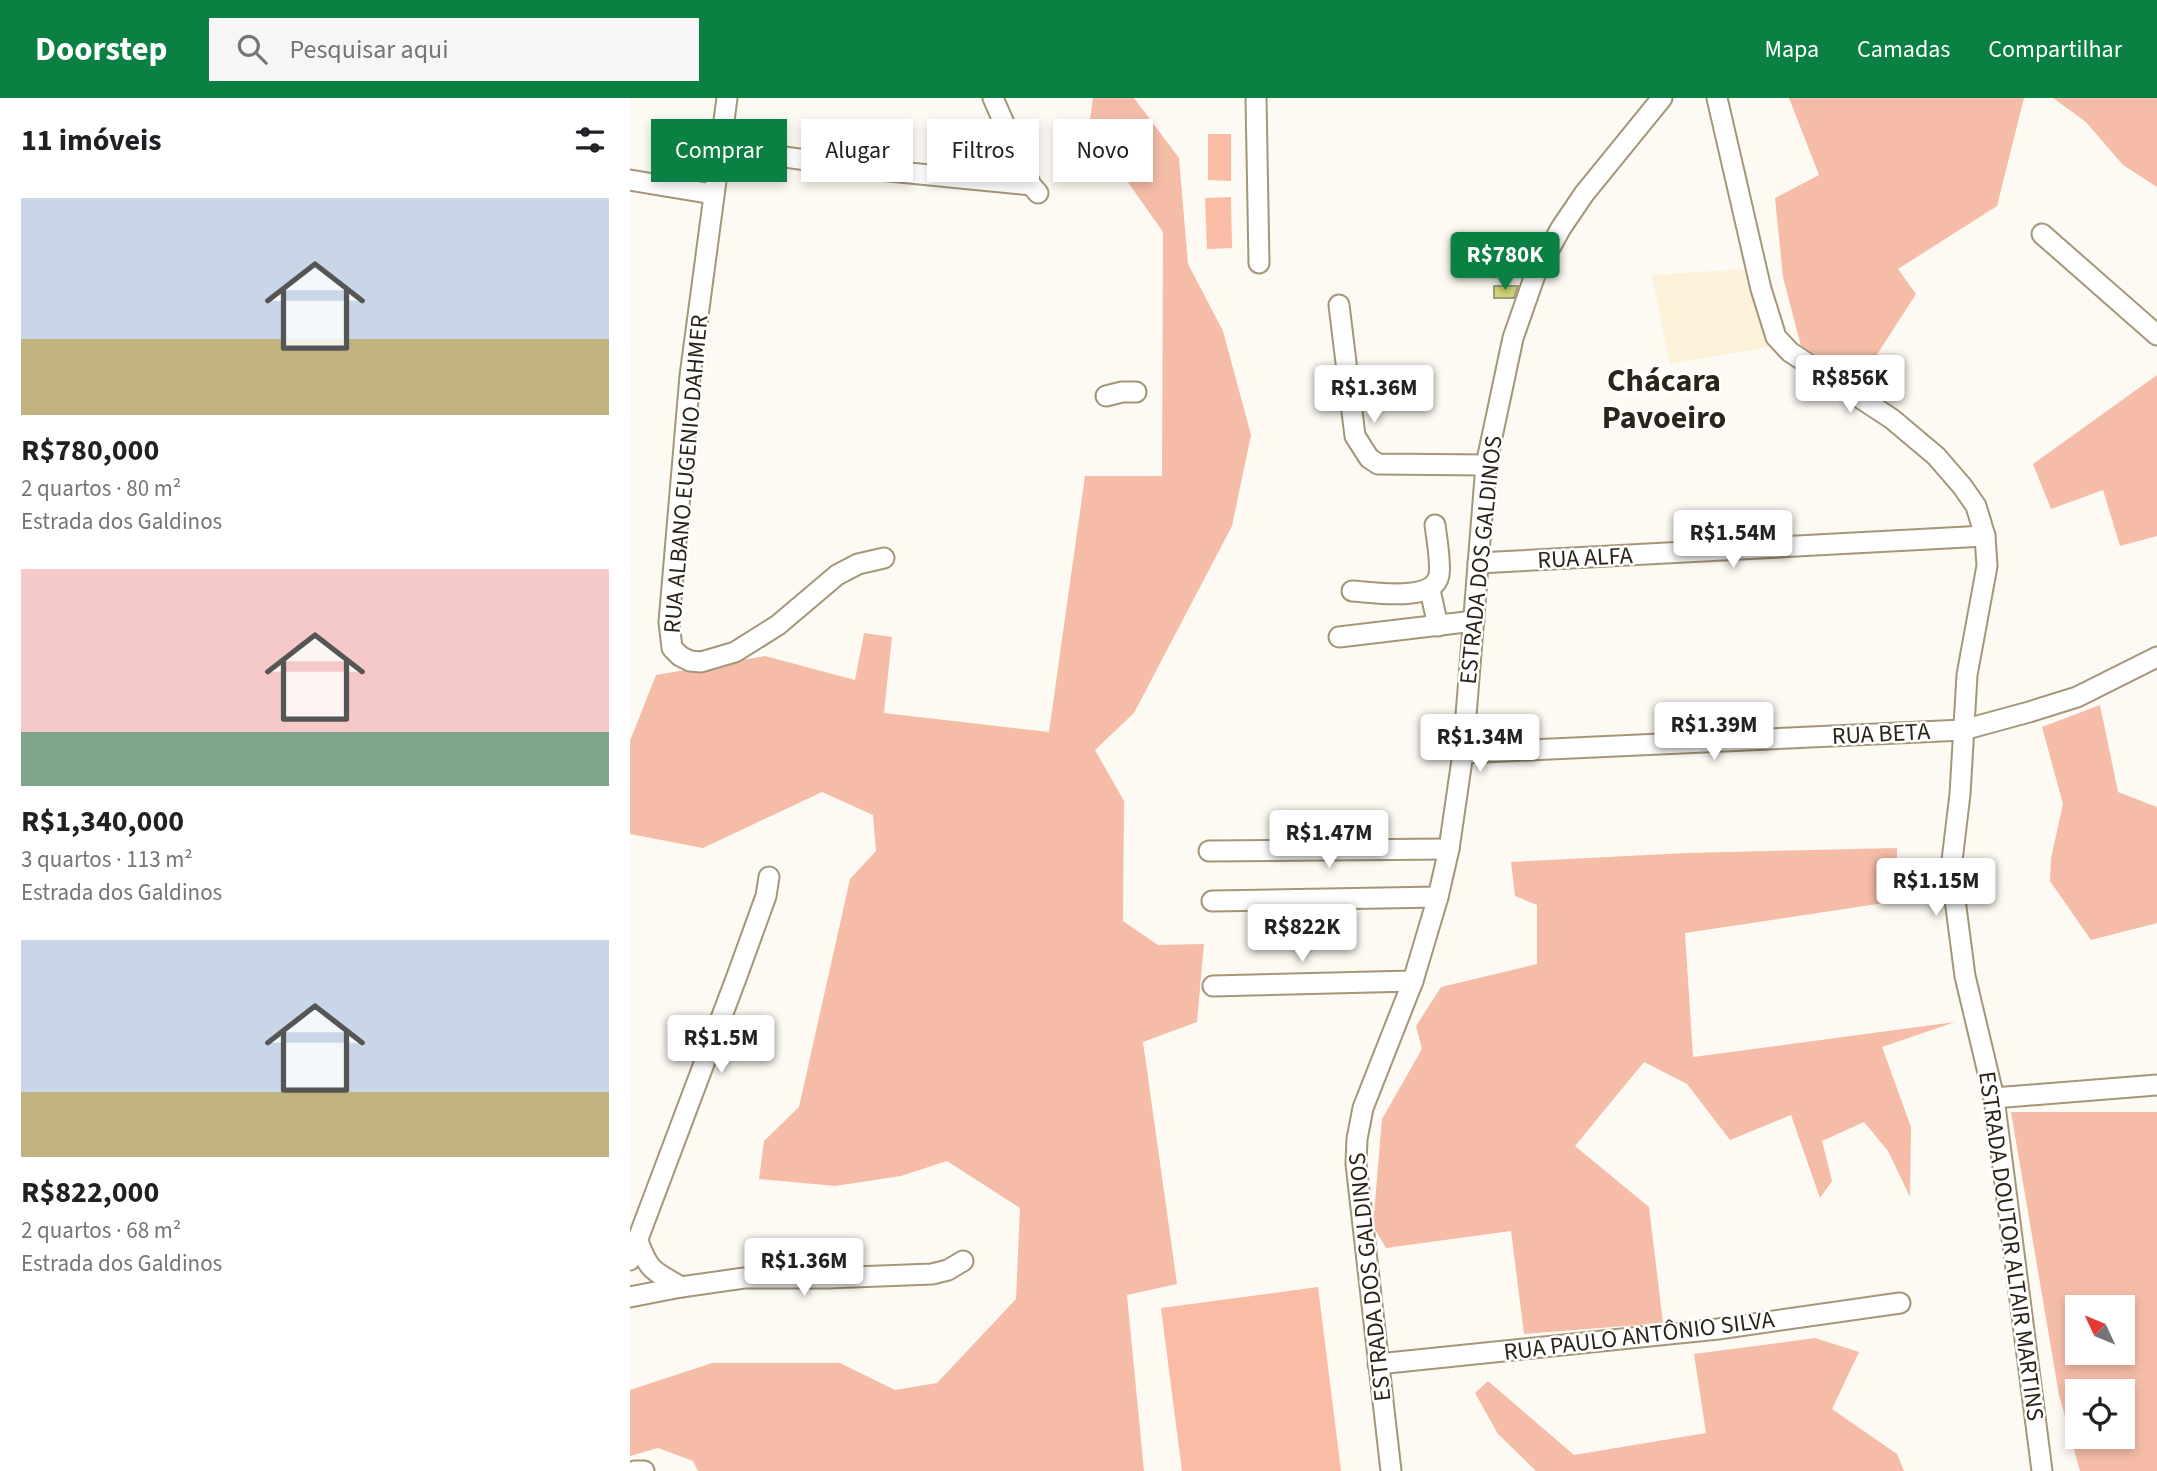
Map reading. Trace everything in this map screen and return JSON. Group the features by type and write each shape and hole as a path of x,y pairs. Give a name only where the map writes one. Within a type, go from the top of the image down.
{"street":[{"name":"RUA ALBANO EUGENIO DAHMER","path":"724,119 727,98"},
{"path":"787,157 1034,189 993,98"},
{"path":"1256,98 1259,263"},
{"name":"ESTRADA DOS GALDINOS","path":"1391,1471 1356,1164 1357,1139 1363,1108 1413,981 1450,849 1463,753 1486,465 1513,338 1535,275 1584,194 1662,98"},
{"name":"ESTRADA DOUTOR ALTAIR MARTINS","path":"1717,98 1761,289 1776,337 1790,352 1892,419 1936,456 1976,506 1985,536 1987,566 1967,675 1960,794 1951,869 1965,976 1994,1098 2042,1471"},
{"path":"630,180 713,194"},
{"name":"RUA ALBANO EUGENIO DAHMER","path":"715,182 687,416 669,622 673,648 680,656 701,662 735,652 778,625 837,575 858,564 884,558"},
{"path":"2042,234 2157,335"},
{"path":"1339,305 1355,436 1369,458 1378,464 1486,465"},
{"path":"1106,396 1136,392"},
{"path":"1352,591 1413,594 1430,590 1439,577 1435,525"},
{"name":"RUA ALFA","path":"1478,563 1985,536"},
{"path":"1430,590 1438,626"},
{"path":"1339,637 1475,621"},
{"name":"RUA BETA","path":"1463,753 1963,730 2077,696 2157,657"},
{"path":"1209,850 1450,849"},
{"path":"630,1260 766,896 769,877"},
{"path":"1212,901 1438,897"},
{"path":"1213,986 1413,981"},
{"path":"1994,1098 2157,1086"},
{"path":"638,1241 653,1272 681,1287"},
{"path":"630,1297 744,1278 932,1274 963,1261"},
{"name":"RUA PAULO ANTÔNIO SILVA","path":"1378,1364 1717,1329 1900,1303"},
{"path":"635,1471 644,1471"}],"shaded area":[{"path":"1093,98 1134,98 1150,119 1090,119"},
{"path":"1789,98 2024,98 1997,206 1898,269 1916,294 1860,381 1801,346 1783,277 1775,198 1819,175"},
{"path":"2053,98 2157,98 2157,187 2123,165 2086,122"},
{"path":"1153,123 1179,158 1188,264 1223,331 1251,435 1232,526 1134,713 1095,750 1124,801 1123,921 1158,945 1204,944 1197,1022 1143,1042 1177,1284 1127,1295 1144,1471 698,1471 693,1461 658,1448 630,1456 630,1390 712,1363 840,1363 895,1390 937,1383 1016,1299 1020,1208 947,1161 901,1176 835,1186 759,1179 764,1141 799,1107 850,879 876,851 873,815 822,792 703,848 630,834 630,741 656,675 765,656 855,680 864,633 892,637 884,713 1049,732 1085,476 1162,476 1163,232 1128,182 1153,182"},
{"path":"1208,134 1231,134 1231,181 1208,180"},
{"path":"1231,197 1232,248 1207,249 1205,198"},
{"path":"1745,269 1774,346 1670,364 1652,275"},
{"path":"2157,375 2157,536 2120,546 2103,490 2051,509 2033,464"},
{"path":"2100,705 2118,792 2157,807 2157,923 2091,940 2050,881 2051,858 2063,804 2042,727"},
{"path":"1897,848 1897,901 1685,933 1693,1057 1955,1022 1882,1047 1911,1127 1910,1197 1888,1151 1864,1122 1822,1141 1832,1181 1820,1198 1791,1115 1730,1140 1687,1084 1644,1062 1575,1146 1649,1207 1663,1323 1524,1334 1511,1231 1386,1248 1373,1226 1382,1119 1422,1049 1416,1026 1441,987 1537,964 1537,905 1515,896 1511,862 1686,853"},
{"path":"2011,1112 2157,1112 2157,1471 2080,1471 2074,1449 2135,1449 2135,1379 2065,1379 2065,1417 2059,1395"},
{"path":"1318,1287 1341,1471 1182,1471 1161,1308"},
{"path":"1815,1338 1859,1352 1832,1409 1897,1454 1904,1471 1536,1471 1498,1434 1475,1393 1488,1381 1574,1455 1706,1433 1694,1354"}],"building":[{"path":"1494,286 1518,286 1514,298 1494,298"}],"district":[{"name":"Chácara Pavoeiro","path":"1664,400"}]}
